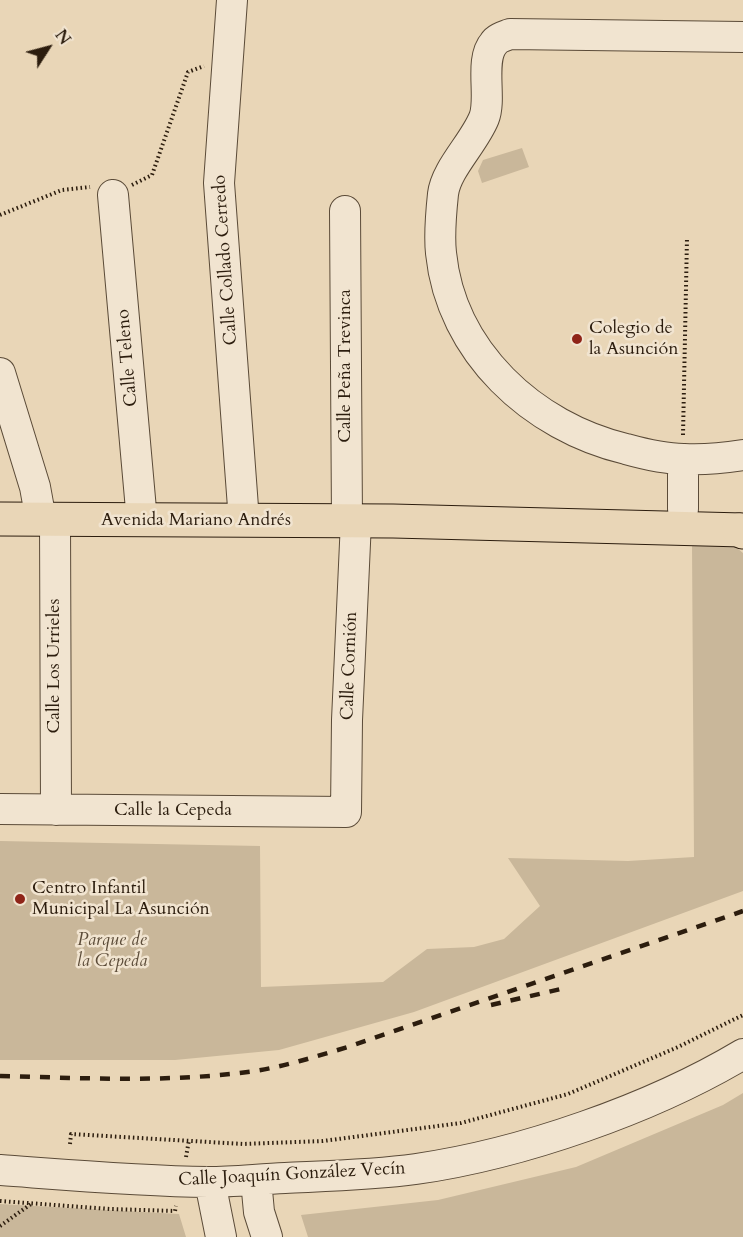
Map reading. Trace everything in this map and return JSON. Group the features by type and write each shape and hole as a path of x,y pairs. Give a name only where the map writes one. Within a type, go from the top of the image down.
{"main road":[{"name":"Avenida Mariano Andrés","path":"393,521 484,510 534,507 683,509 742,525"},
{"name":"Avenida Mariano Andrés","path":"512,524 547,517 672,518 683,509"},
{"name":"Avenida Mariano Andrés","path":"0,519 742,525"}],"street":[{"name":"Calle Collado Cerredo","path":"232,0 219,183 244,521"},
{"path":"743,37 510,34 498,40 488,55 485,116 443,192 441,252 445,277 458,315 473,343 492,371 543,414 578,434 638,452 683,460 743,455"},
{"name":"Calle Teleno","path":"113,195 142,521"},
{"name":"Calle Peña Trevinca","path":"345,211 352,521"},
{"name":"Calle Los Urrieles","path":"0,373 35,487 48,520 56,810"},
{"path":"683,460 683,509"},
{"name":"Calle Cornión","path":"346,812 352,521"},
{"name":"Calle la Cepeda","path":"0,809 346,812"},
{"name":"Calle Joaquín González Vecín","path":"0,1170 210,1182 358,1175 416,1168 476,1158 596,1122 662,1095 743,1054"},
{"path":"256,1180 259,1212 267,1237"},
{"path":"210,1182 221,1237"}],"path":[{"path":"0,215 62,190 94,186 105,194 113,195 152,175 188,72 227,57"},
{"path":"683,460 687,238"},
{"path":"70,1144 71,1134 243,1144 312,1141 460,1124 568,1094 678,1047 743,1015"},
{"path":"0,1226 38,1198"},
{"path":"0,1201 175,1211"}],"green space":[{"path":"522,148 529,167 482,183 478,171 483,160"},
{"name":"Parque de la Cepeda","path":"731,543 743,553 743,891 414,1012 279,1050 175,1060 0,1060 0,841 260,846 261,987 383,982 427,949 474,947 504,939 540,906 508,858 628,861 694,857 692,545"},
{"path":"743,1093 743,1237 308,1237 301,1215 438,1200 576,1167 723,1105"},
{"path":"0,1204 179,1214 186,1237 0,1237"}],"railway":[{"path":"0,1076 192,1077 255,1071 279,1066 348,1047 743,911"},
{"path":"491,1005 561,989"}],"place":[{"name":"Colegio de la Asunción","path":"577,339"},
{"name":"Centro Infantil Municipal La Asunción","path":"20,899"}]}
